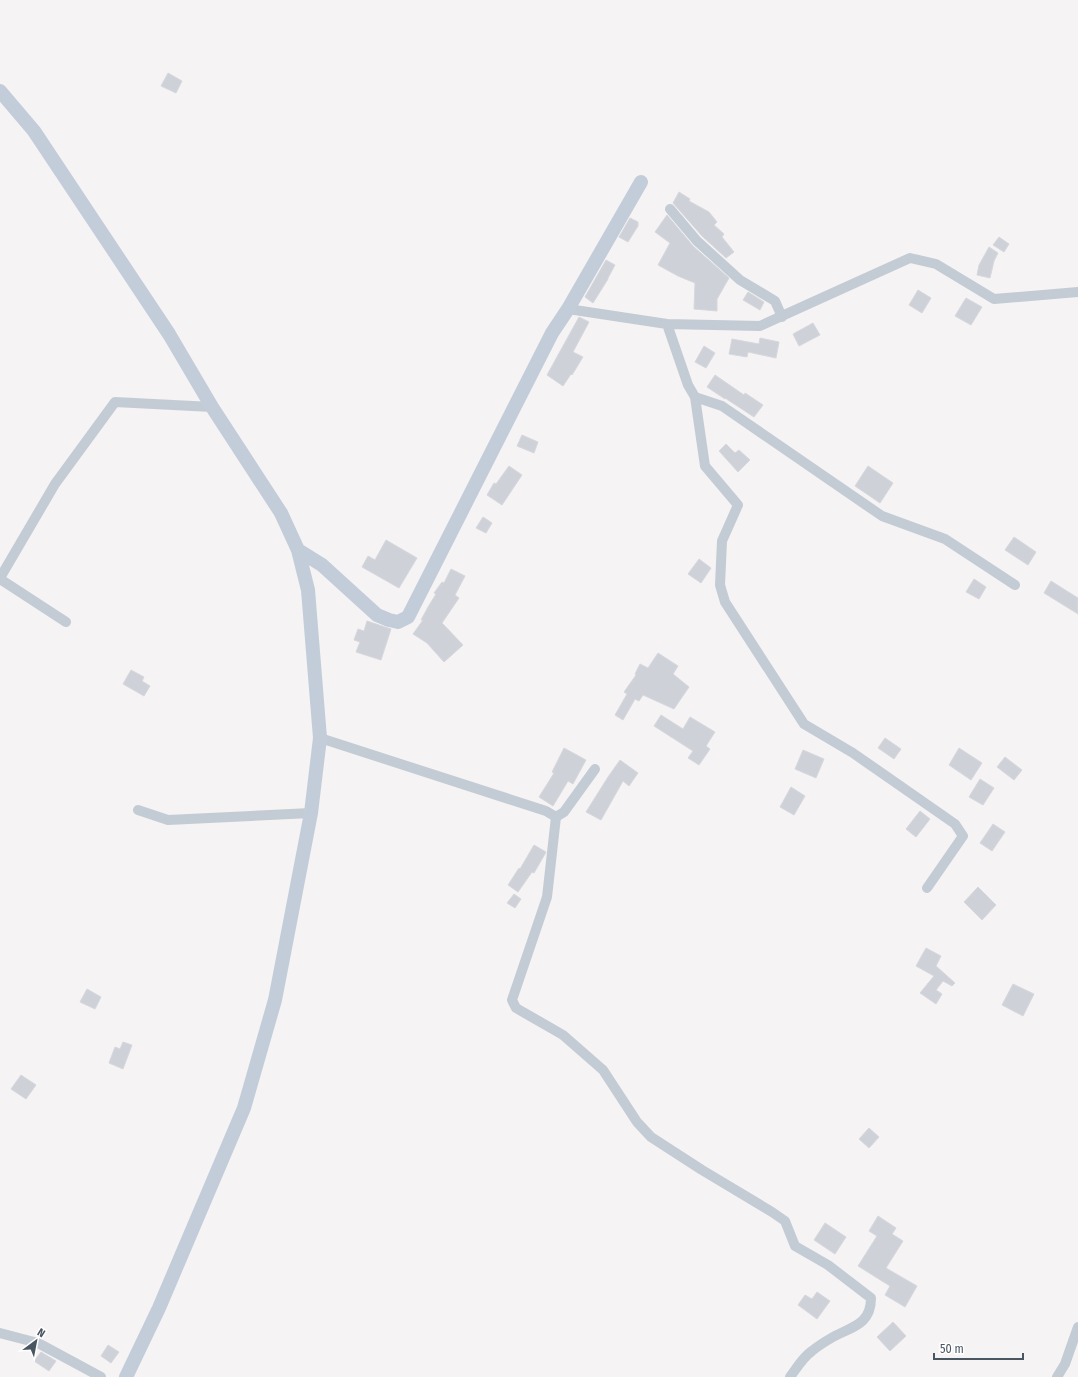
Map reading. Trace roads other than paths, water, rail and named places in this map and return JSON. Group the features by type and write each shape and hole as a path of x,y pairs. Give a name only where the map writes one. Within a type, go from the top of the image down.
{"main road":[{"path":"0,91 34,131 169,334 212,407 281,512 298,550 308,590 320,738 312,813 275,1000 244,1108 159,1308 126,1377"},
{"path":"298,550 322,565 377,615 398,622 408,616 552,333 568,309 641,182"}],"street":[{"path":"670,209 697,241 740,280 775,301 782,317"},
{"path":"568,309 667,324 760,326 910,258 936,264 994,299 1078,292"},
{"path":"667,324 688,385 695,396 705,466 738,505 722,541 720,585 725,602 804,724 853,753 955,824 963,836 927,888"},
{"path":"695,396 722,406 882,516 946,539 1014,585"},
{"path":"66,622 0,579 55,484 115,402 212,407"},
{"path":"320,738 546,811 556,817"},
{"path":"556,817 564,812 595,769"},
{"path":"138,810 168,820 312,813"},
{"path":"556,817 547,897 512,1000 516,1008 563,1035 602,1070 637,1122 651,1137 772,1212 785,1222 795,1246 828,1265 871,1298 871,1307 867,1315 854,1328 833,1337 811,1352 790,1377"},
{"path":"1057,1377 1065,1364 1078,1327"},
{"path":"0,1333 38,1343 101,1377"}]}
